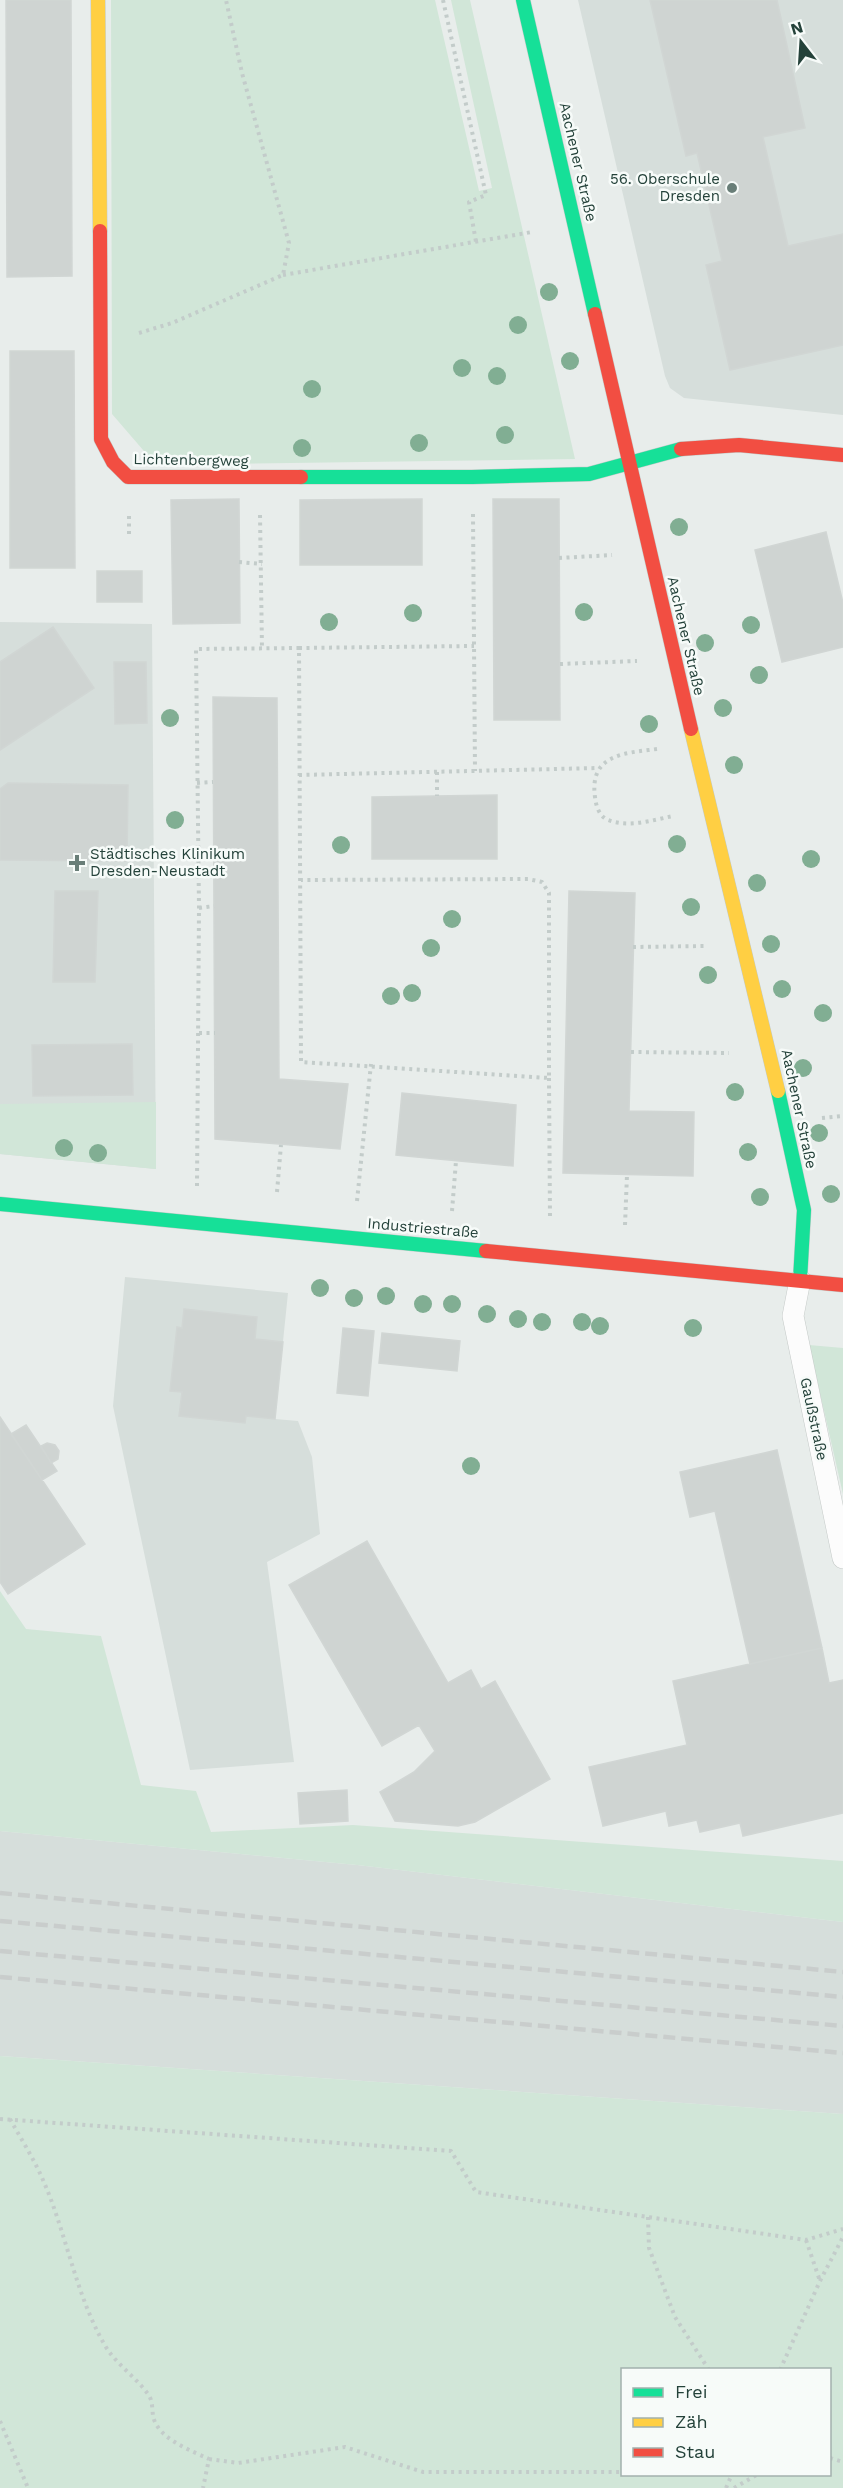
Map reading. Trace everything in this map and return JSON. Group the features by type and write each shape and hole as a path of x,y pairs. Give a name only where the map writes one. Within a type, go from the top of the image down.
{"street":[{"name":"Lichtenbergweg","path":"98,0 101,440 113,462 128,477 472,477 589,474 677,449 739,445 843,455"},
{"name":"Aachener Straße","path":"523,0 674,660 770,1054 804,1210 800,1280"},
{"name":"Industriestraße","path":"0,1204 843,1284"}],"lane":[{"name":"Gaußstraße","path":"800,1280 793,1316 843,1558"}],"path":[{"path":"226,0 242,73 289,243 283,275"},
{"path":"443,0 486,195 469,202 476,242"},
{"path":"100,343 172,323 283,275 532,232"},
{"path":"472,477 475,771"},
{"path":"259,478 262,649"},
{"path":"559,558 650,553"},
{"path":"239,562 262,564"},
{"path":"197,1223 199,908 196,649 474,646"},
{"path":"299,648 301,1062 370,1064 549,1078"},
{"path":"560,663 674,660"},
{"path":"299,774 598,768 616,755 694,743"},
{"path":"598,768 593,786 596,807 607,819 634,824 709,809"},
{"path":"437,772 437,796"},
{"path":"196,783 213,782"},
{"path":"301,880 528,879 542,882 549,893 550,1256"},
{"path":"199,908 214,906"},
{"path":"633,947 743,945"},
{"path":"199,1033 215,1033"},
{"path":"631,1052 770,1054"},
{"path":"354,1238 370,1064"},
{"path":"273,1230 281,1145"},
{"path":"449,1246 456,1161"},
{"path":"624,1263 627,1175"},
{"path":"0,2119 452,2151 476,2192 806,2240 843,2229"},
{"path":"10,2119 43,2179 80,2291 103,2343 121,2367 146,2392 153,2403 156,2426 188,2450 209,2459 238,2463 345,2447 423,2472 621,2472"},
{"path":"648,2217 649,2248 675,2317 708,2368"},
{"path":"781,2368 820,2281 843,2237"},
{"path":"806,2240 820,2281"},
{"path":"0,2421 28,2488"},
{"path":"203,2488 209,2459"},
{"path":"734,2488 756,2476"}],"shaded area":[{"name":"56. Oberschule Dresden","path":"578,0 843,0 843,415 684,398 670,388 665,376"},
{"name":"Städtisches Klinikum Dresden-Neustadt","path":"0,622 152,624 156,1169 0,1154"},
{"path":"125,1277 288,1293 275,1419 298,1421 312,1457 320,1534 267,1562 294,1762 190,1770 113,1406"},
{"path":"0,1831 357,1865 843,1922 843,2114 0,2056"}],"green space":[{"path":"111,0 435,0 479,191 492,188 451,0 470,0 575,459 156,465 112,414"},
{"path":"156,1102 156,1169 0,1154 0,1104"},
{"path":"809,1345 843,1348 843,1494"},
{"path":"0,1591 26,1629 101,1636 141,1785 196,1791 211,1832 353,1825 843,1861 843,1922 357,1865 0,1831"},
{"path":"0,2056 843,2114 843,2488 0,2488"}],"building":[{"path":"6,0 71,0 72,276 7,277"},
{"path":"650,0 777,0 805,128 763,137 788,246 843,234 843,345 730,370 706,265 722,261 697,153 686,156"},
{"path":"10,351 74,351 75,568 10,568"},
{"path":"239,499 240,623 173,624 171,500"},
{"path":"422,499 422,565 300,565 300,500"},
{"path":"493,499 559,499 560,720 494,720"},
{"path":"826,532 843,603 843,647 782,662 755,550"},
{"path":"97,571 142,571 142,602 97,602"},
{"path":"53,627 94,688 0,750 0,662"},
{"path":"114,662 146,662 147,723 115,724"},
{"path":"213,697 277,698 279,1079 348,1084 340,1149 215,1139"},
{"path":"8,783 128,785 127,861 0,860 0,789"},
{"path":"497,795 497,859 372,859 372,797"},
{"path":"55,891 98,891 95,982 53,982"},
{"path":"569,891 635,893 629,1111 694,1112 693,1176 563,1173"},
{"path":"132,1044 133,1095 33,1096 32,1045"},
{"path":"402,1093 516,1105 513,1166 396,1155"},
{"path":"184,1309 257,1317 255,1339 283,1342 275,1419 246,1416 245,1423 179,1416 182,1392 170,1391 177,1327 182,1328"},
{"path":"343,1328 374,1331 368,1396 337,1393"},
{"path":"382,1333 460,1341 457,1371 379,1363"},
{"path":"0,1417 85,1544 8,1594 0,1582"},
{"path":"26,1425 57,1471 42,1480 11,1434"},
{"path":"47,1443 55,1445 59,1451 58,1459 51,1463 41,1446"},
{"path":"777,1450 822,1648 750,1664 715,1511 690,1517 680,1472"},
{"path":"367,1541 448,1683 471,1670 481,1689 495,1681 550,1779 475,1822 458,1826 395,1821 380,1792 414,1772 435,1751 419,1725 382,1746 289,1585"},
{"path":"822,1648 829,1683 843,1680 843,1813 743,1836 740,1823 700,1832 697,1820 669,1826 666,1811 603,1826 589,1767 687,1745 673,1681"},
{"path":"347,1790 348,1821 300,1824 298,1793"}],"railway":[{"path":"0,1893 843,1972"},
{"path":"0,1921 843,1997"},
{"path":"0,1951 843,2026"},
{"path":"0,1977 843,2053"}],"traffic: fast":[{"path":"523,0 595,314"},
{"path":"301,477 589,474 681,449"},
{"path":"778,1091 804,1210 800,1280"},
{"path":"0,1204 486,1251"}],"traffic: slow":[{"path":"98,0 100,231"},
{"path":"691,729 778,1091"}],"traffic: jam":[{"path":"100,231 101,439 113,462 128,477 301,477"},
{"path":"595,314 691,729"},
{"path":"681,449 739,445 843,455"},
{"path":"486,1251 843,1285"}],"place":[{"name":"56. Oberschule Dresden","path":"732,188"},
{"name":"Städtisches Klinikum Dresden-Neustadt","path":"77,863"}]}
